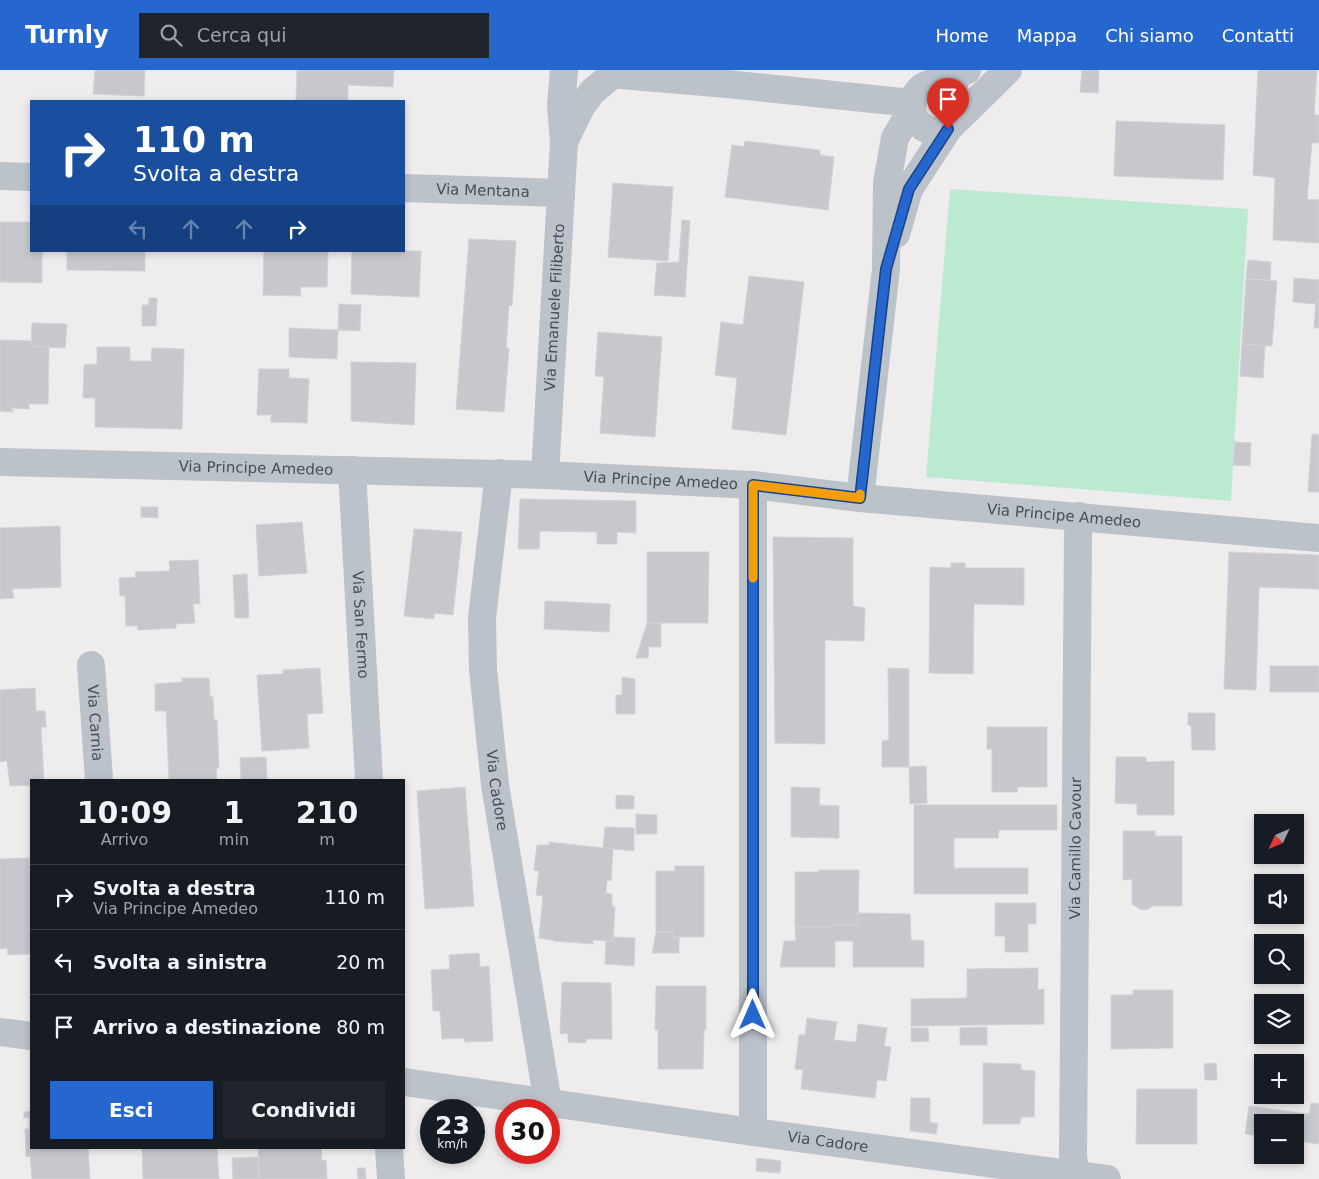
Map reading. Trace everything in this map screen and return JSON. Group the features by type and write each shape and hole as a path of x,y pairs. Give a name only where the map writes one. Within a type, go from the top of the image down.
{"street":[{"path":"564,70 561,106 564,142"},
{"path":"703,70 727,84"},
{"path":"860,498 886,269 888,183 895,138 924,90 967,70"},
{"path":"924,90 916,121 925,129 936,132 953,124 1008,70"},
{"path":"564,142 581,107 592,92 617,72 727,84 955,91 961,105 953,124 909,189 886,269"},
{"name":"Via Emanuele Filiberto","path":"545,474 564,142"},
{"path":"0,176 30,177"},
{"name":"Via Mentana","path":"405,188 561,193"},
{"name":"Via Principe Amedeo","path":"0,462 545,474 753,485 860,498 1319,538"},
{"name":"Via San Fermo","path":"352,470 369,779"},
{"name":"Via Cadore","path":"499,473 482,618 483,669 495,785 547,1099"},
{"path":"753,485 753,1132"},
{"name":"Via Camillo Cavour","path":"1076,1177 1074,1146 1079,516"},
{"name":"Via Carnia","path":"91,665 99,779"},
{"path":"0,1032 30,1036"},
{"name":"Via Cadore","path":"405,1082 521,1099"},
{"name":"Via Cadore","path":"560,1105 1076,1177 1106,1179"},
{"path":"389,1149 391,1179"}],"green space":[{"path":"950,189 1248,209 1231,501 926,477"}],"building":[{"path":"95,70 145,70 144,96 93,94"},
{"path":"297,70 394,70 393,87 348,85 348,100 296,100"},
{"path":"1082,70 1099,70 1098,93 1080,92"},
{"path":"1258,70 1317,70 1314,115 1319,115 1319,143 1312,143 1307,199 1319,200 1319,243 1273,240 1275,178 1253,175"},
{"path":"1116,121 1225,125 1223,180 1114,176"},
{"path":"745,141 820,150 820,155 834,157 828,210 725,197 732,145 744,147"},
{"path":"613,183 673,187 668,261 608,257"},
{"path":"682,220 690,221 685,297 654,295 657,263 679,262"},
{"path":"0,222 30,222 30,252 42,252 42,283 0,282"},
{"path":"469,239 516,241 512,306 509,305 506,348 509,348 504,412 456,409"},
{"path":"421,251 419,297 351,294 352,252"},
{"path":"67,252 145,252 145,271 67,270"},
{"path":"264,252 328,252 327,287 300,287 301,296 263,295"},
{"path":"1248,260 1271,262 1270,280 1246,279"},
{"path":"749,276 804,282 786,435 732,429 737,378 715,375 721,322 743,325"},
{"path":"1294,278 1319,280 1319,300 1316,300 1316,304 1293,302"},
{"path":"1246,279 1277,281 1272,346 1242,344"},
{"path":"149,298 157,298 156,326 142,326 142,305 149,305"},
{"path":"1316,300 1319,300 1319,328 1314,328"},
{"path":"339,304 361,305 360,331 338,330"},
{"path":"32,323 67,324 65,348 31,346"},
{"path":"289,328 338,330 337,359 289,357"},
{"path":"598,332 662,337 655,437 600,433 604,377 595,376"},
{"path":"0,340 31,341 31,346 49,347 48,404 29,404 29,409 12,408 13,412 0,411"},
{"path":"1242,344 1265,346 1263,378 1240,376"},
{"path":"97,347 130,347 130,361 151,361 152,348 184,349 182,429 95,427 95,398 83,398 84,365 97,364"},
{"path":"351,362 416,363 414,425 351,421"},
{"path":"259,369 289,369 289,378 309,379 307,423 271,422 271,415 257,415"},
{"path":"1312,434 1319,435 1319,492 1308,492"},
{"path":"1235,442 1251,443 1250,466 1233,465"},
{"path":"520,499 636,501 636,533 617,532 617,544 597,544 597,532 540,531 539,549 518,549"},
{"path":"141,507 158,507 158,518 141,517"},
{"path":"302,522 307,573 259,576 256,525"},
{"path":"60,526 61,587 12,589 14,598 0,599 0,528"},
{"path":"414,529 462,532 453,615 434,613 434,619 404,616"},
{"path":"773,537 853,538 853,606 865,608 864,641 825,640 825,744 775,743"},
{"path":"647,552 709,552 708,623 647,623"},
{"path":"1229,552 1319,555 1319,589 1259,587 1256,690 1224,689"},
{"path":"198,560 200,604 193,604 195,623 176,624 176,628 138,630 137,626 126,626 125,595 120,596 119,578 136,577 135,572 170,571 169,561"},
{"path":"951,563 965,563 965,568 1024,568 1024,605 974,604 973,674 929,673 930,567 951,568"},
{"path":"247,574 249,618 235,618 233,575"},
{"path":"545,601 610,604 609,632 544,629"},
{"path":"647,623 661,623 661,647 649,647 648,658 636,658"},
{"path":"1270,666 1319,666 1319,692 1270,692"},
{"path":"320,668 323,713 307,714 309,748 262,751 257,675 283,674 283,670"},
{"path":"888,668 909,669 909,767 882,767 882,741 889,740"},
{"path":"622,677 635,679 635,714 616,714 616,695 622,695"},
{"path":"182,678 209,678 210,696 213,697 214,720 217,720 219,768 216,768 217,779 169,779 166,711 155,711 155,684 182,682"},
{"path":"35,688 36,711 45,711 46,727 41,727 44,779 30,779 30,785 10,786 7,761 0,762 0,690"},
{"path":"1188,713 1215,713 1215,750 1192,750 1191,726 1188,725"},
{"path":"987,727 1047,727 1047,787 1018,787 1017,792 992,792 992,749 987,749"},
{"path":"266,757 267,779 241,779 240,758"},
{"path":"1116,757 1146,757 1146,762 1174,761 1174,815 1137,815 1137,804 1115,803"},
{"path":"926,766 927,803 910,804 909,767"},
{"path":"465,787 474,906 425,909 417,791"},
{"path":"791,787 820,788 819,805 839,806 839,838 791,837"},
{"path":"616,795 634,796 634,809 616,809"},
{"path":"914,805 1057,805 1057,830 999,830 998,838 954,838 954,868 1028,868 1028,894 914,894"},
{"path":"636,814 657,815 657,834 636,834"},
{"path":"605,827 634,828 634,851 603,848"},
{"path":"1123,831 1155,831 1155,836 1182,836 1182,906 1153,906 1146,910 1132,904 1132,879 1123,880"},
{"path":"549,842 613,849 611,881 607,880 606,893 612,894 612,906 615,907 613,941 593,940 593,944 539,938 543,896 536,895 539,871 534,870 537,845 549,845"},
{"path":"29,858 30,954 8,955 7,948 0,949 0,859"},
{"path":"675,866 704,866 704,937 673,937 673,932 656,932 656,871 675,871"},
{"path":"819,870 859,870 858,925 795,927 795,872 819,872"},
{"path":"995,903 1036,903 1036,924 1028,924 1028,952 1005,952 1005,936 995,936"},
{"path":"858,913 910,914 911,940 924,941 924,967 853,967 853,941 835,941 835,967 780,967 784,941 796,941 795,927 858,925"},
{"path":"656,932 673,932 673,937 679,937 679,953 652,953"},
{"path":"613,937 635,938 634,966 605,964 606,941 613,941"},
{"path":"479,953 480,967 489,966 493,1041 465,1042 464,1038 442,1039 440,1011 433,1011 431,970 450,969 449,955"},
{"path":"1038,968 1038,990 1044,989 1044,1024 911,1026 911,999 967,998 967,969"},
{"path":"562,982 611,983 612,1039 586,1039 586,1043 568,1042 568,1033 560,1034"},
{"path":"656,986 706,986 706,1030 704,1030 703,1069 658,1069 658,1030 655,1030"},
{"path":"1133,990 1173,990 1173,1048 1111,1049 1111,995 1133,995"},
{"path":"807,1018 837,1022 834,1040 856,1042 858,1024 887,1028 884,1046 891,1047 886,1081 877,1080 875,1098 801,1089 803,1070 795,1069 799,1035 805,1035"},
{"path":"987,1027 987,1045 960,1045 960,1028"},
{"path":"911,1028 928,1028 929,1041 911,1042"},
{"path":"983,1063 1021,1064 1021,1070 1035,1071 1034,1117 1021,1117 1020,1124 983,1124"},
{"path":"1216,1063 1217,1080 1205,1080 1204,1064"},
{"path":"1137,1089 1197,1089 1197,1144 1136,1144"},
{"path":"911,1098 930,1098 930,1122 938,1124 936,1134 910,1131"},
{"path":"1311,1103 1319,1104 1319,1144 1304,1142 1304,1114 1254,1114 1254,1135 1245,1134 1249,1106 1309,1114"},
{"path":"30,1111 30,1149 88,1149 90,1179 32,1179 30,1156 26,1157 25,1129 29,1129 29,1117 24,1118 24,1112"},
{"path":"142,1149 217,1149 219,1179 143,1179"},
{"path":"258,1149 321,1149 322,1161 326,1160 327,1179 259,1179"},
{"path":"258,1157 259,1179 233,1179 232,1158"},
{"path":"757,1158 781,1161 780,1173 756,1171"},
{"path":"357,1168 365,1168 366,1179 358,1179"}],"slow traffic":[{"path":"753,578 753,485 860,498 860,494"}],"route":[{"path":"753,1015 753,485 860,498 886,269 909,189 948,129"}]}
